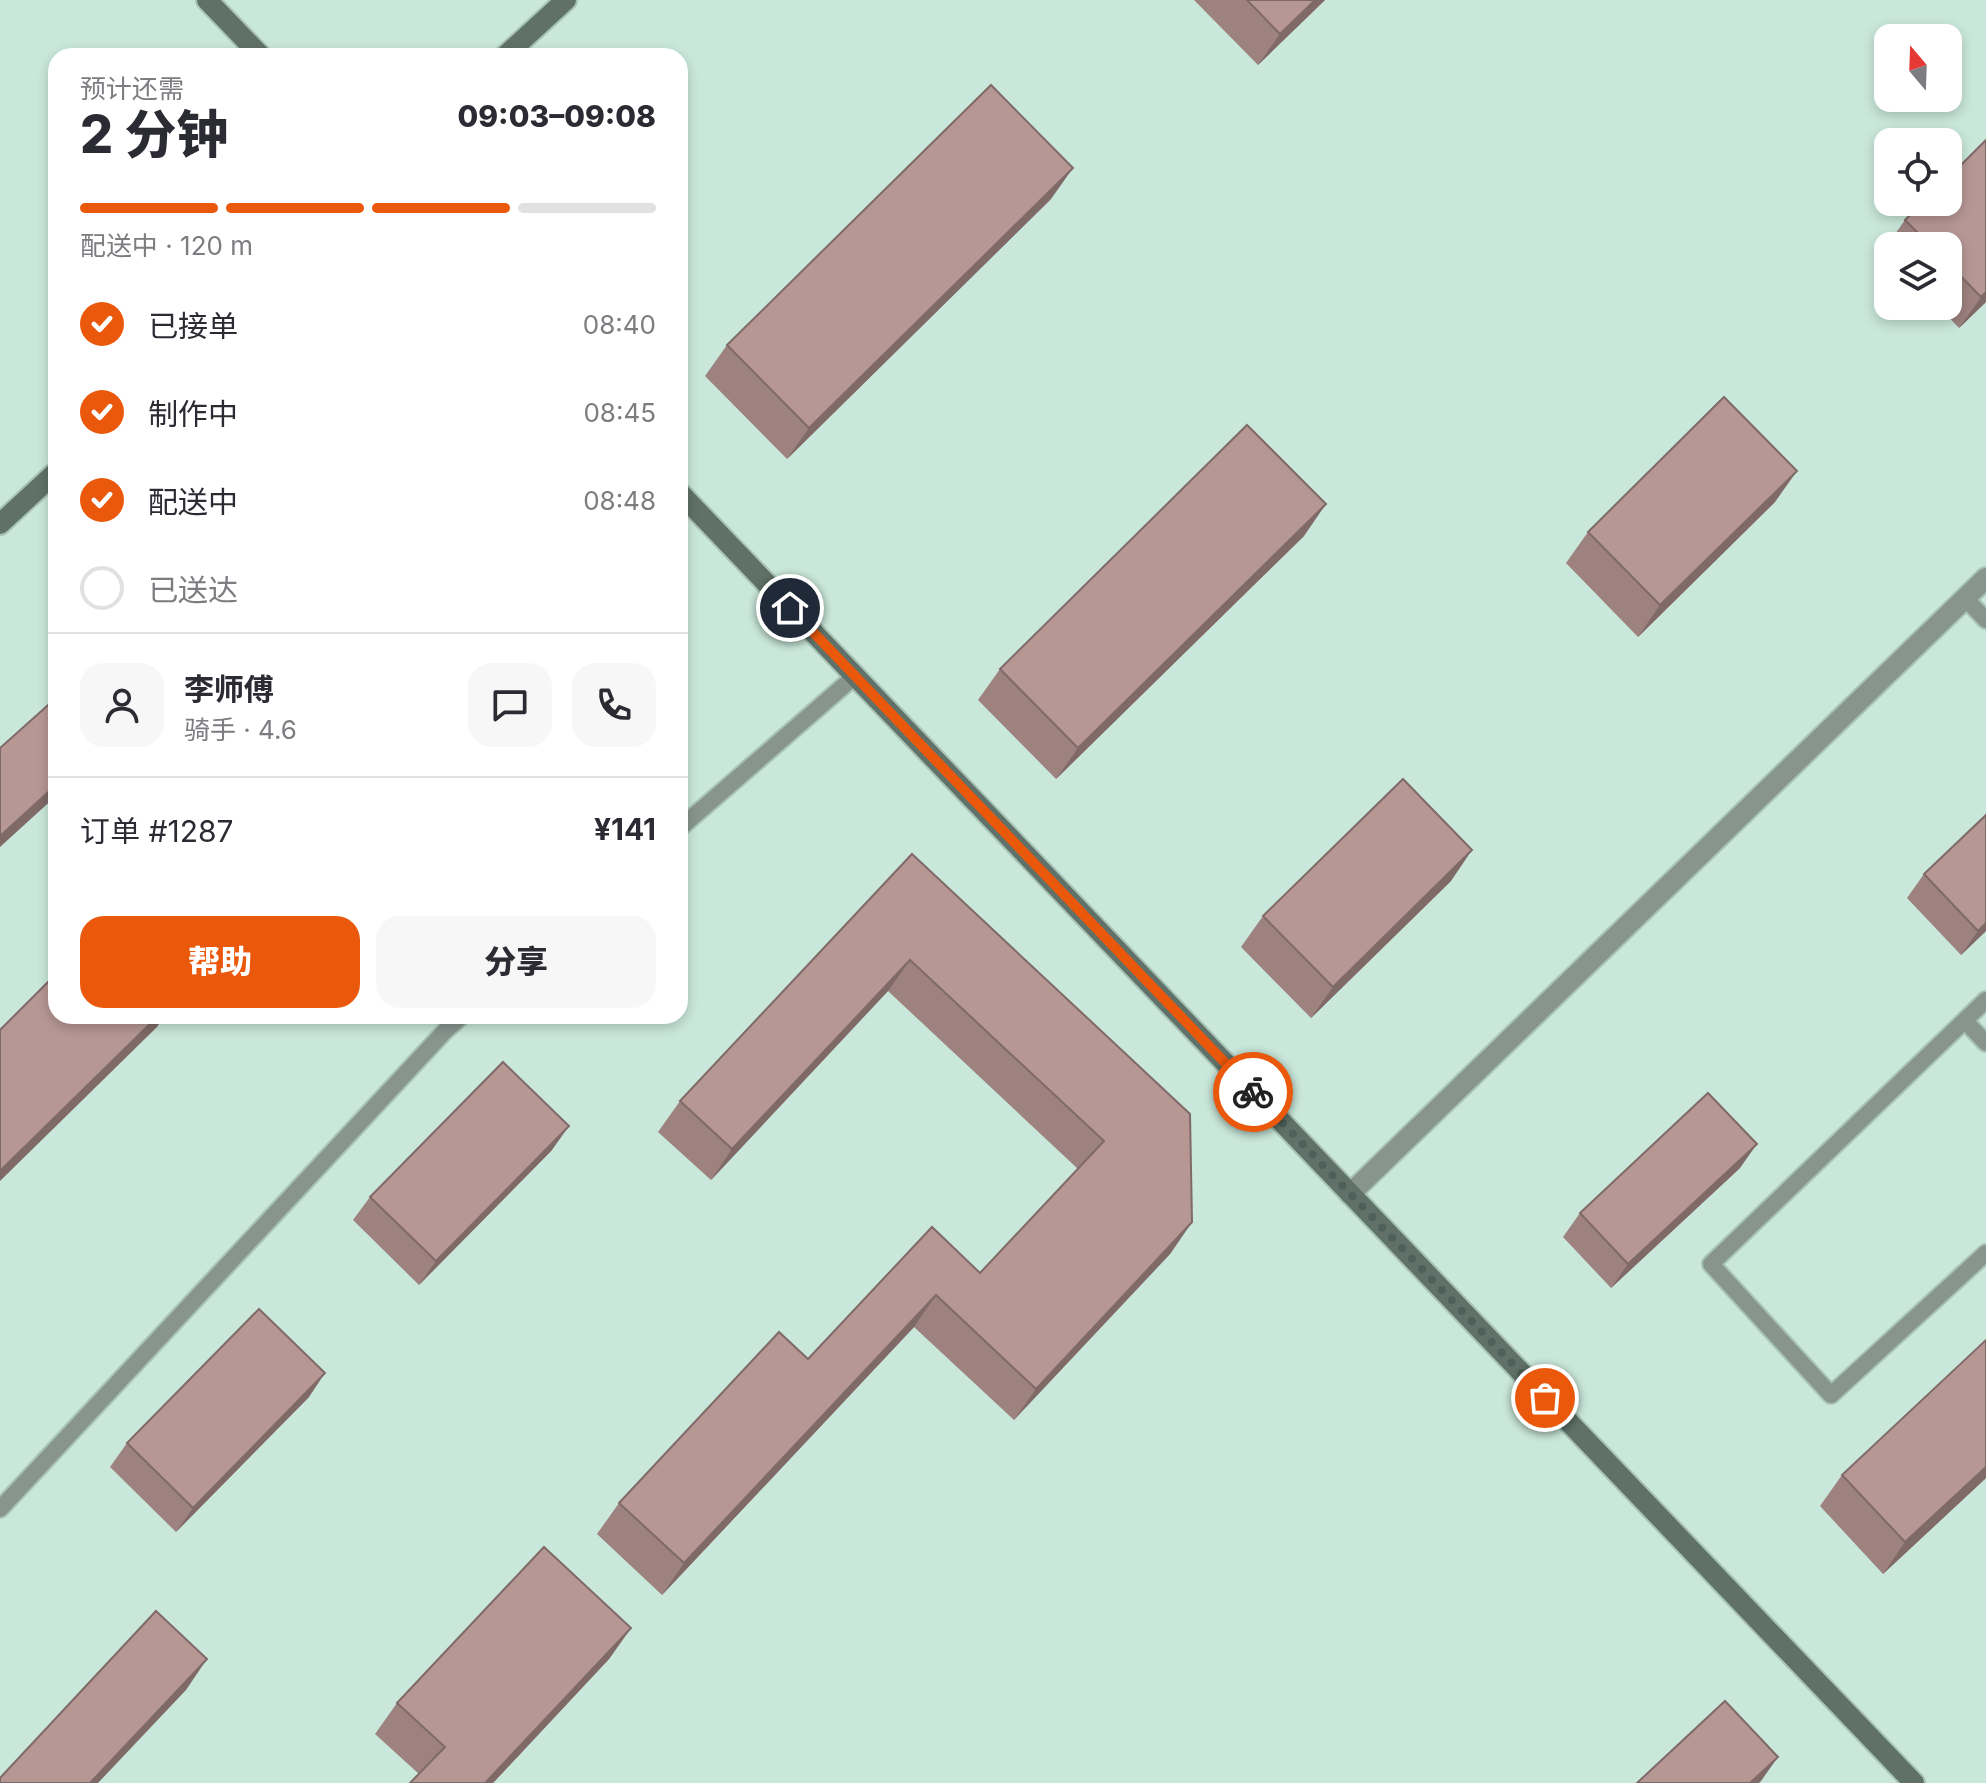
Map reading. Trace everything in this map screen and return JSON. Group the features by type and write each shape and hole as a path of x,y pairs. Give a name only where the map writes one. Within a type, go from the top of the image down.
{"street":[{"path":"207,0 253,48"},
{"path":"514,48 566,0"},
{"path":"0,524 48,479"},
{"path":"688,501 1914,1783"},
{"path":"1350,1194 1986,578"}],"lane":[{"path":"1965,598 1986,620"},
{"path":"688,821 855,676"},
{"path":"1986,1000 1711,1264 1831,1395 1986,1253"},
{"path":"1965,1021 1986,1043"},
{"path":"0,1509 453,1024"}],"building":[{"path":"1247,0 1315,0 1280,34"},
{"path":"991,85 1073,168 809,428 727,345"},
{"path":"1986,140 1986,292 1981,297 1962,277 1962,232 1917,232 1905,220 1909,216 1962,216 1962,164"},
{"path":"1724,397 1797,471 1660,605 1588,532"},
{"path":"1247,425 1326,504 1078,748 1000,669"},
{"path":"48,705 48,792 0,836 0,748"},
{"path":"1403,779 1472,850 1333,987 1263,916"},
{"path":"1986,815 1986,923 1978,931 1924,874"},
{"path":"912,854 1190,1114 1192,1222 1036,1389 936,1295 684,1563 619,1503 779,1332 808,1359 932,1227 980,1273 1104,1141 910,960 732,1149 680,1101"},
{"path":"48,982 48,1024 150,1024 0,1171 0,1030"},
{"path":"503,1062 569,1126 436,1261 370,1197"},
{"path":"1708,1093 1757,1144 1628,1264 1580,1213"},
{"path":"259,1309 325,1373 193,1508 127,1443"},
{"path":"1986,1340 1986,1467 1905,1542 1842,1475"},
{"path":"544,1547 631,1628 485,1783 410,1783 445,1747 397,1703"},
{"path":"156,1611 207,1659 90,1783 0,1783 0,1778"},
{"path":"1725,1701 1778,1757 1750,1783 1637,1783"}],"way so far":[{"path":"1253,1092 1545,1398"}],"route":[{"path":"790,608 1253,1092"}]}
